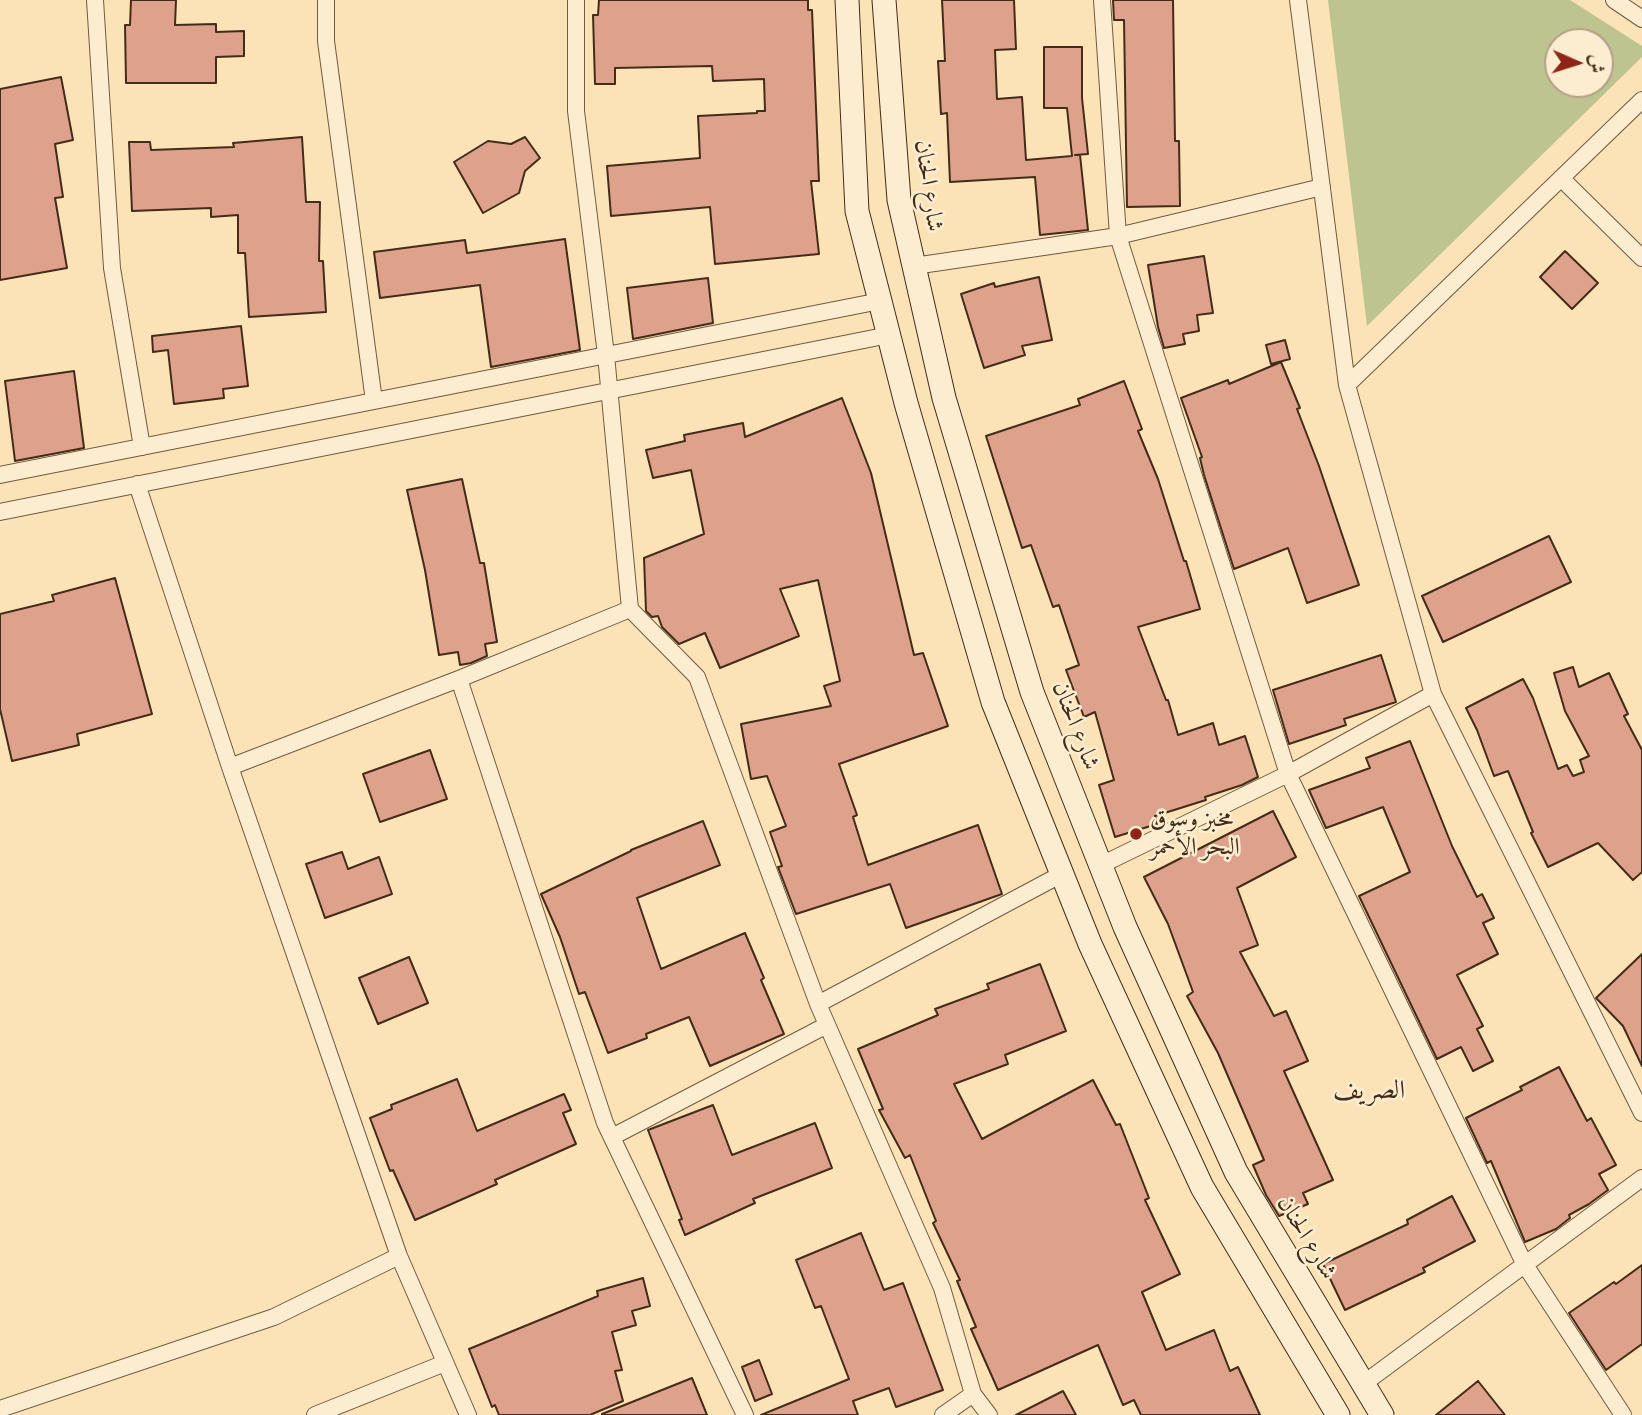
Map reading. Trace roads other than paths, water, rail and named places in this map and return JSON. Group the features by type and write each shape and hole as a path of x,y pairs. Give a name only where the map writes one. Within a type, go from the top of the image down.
{"main road":[{"path":"847,0 857,211 906,403 993,702 1090,944 1202,1187 1338,1415"},
{"name":"شارع الحنان","path":"884,0 899,200 944,398 1032,692 1125,926 1236,1172 1382,1415"}],"street":[{"path":"95,0 112,268 142,447"},
{"path":"326,0 326,41 374,401"},
{"path":"576,0 576,111 606,355 630,609 697,677 818,1004 942,1288 972,1394 989,1415"},
{"path":"1102,0 1118,236 1288,774 1525,1265 1623,1415"},
{"path":"1298,0 1347,385 1433,694 1642,1114"},
{"path":"1614,0 1639,12"},
{"path":"1347,385 1642,100"},
{"path":"1561,178 1642,258"},
{"path":"914,267 1118,236 1322,187"},
{"path":"0,475 880,301"},
{"path":"0,512 889,335"},
{"path":"137,484 230,767 400,1256 468,1415"},
{"path":"230,767 459,679 630,609"},
{"path":"459,679 605,1123 745,1415"},
{"path":"1101,865 1288,774 1433,694"},
{"path":"818,1004 1062,874"},
{"path":"612,1137 827,1025"},
{"path":"1363,1384 1642,1178"},
{"path":"0,1409 274,1317 400,1256"},
{"path":"315,1415 445,1363"},
{"path":"943,1415 972,1394"}],"place":[{"name":"مخبز وسوق البحر الأحمر","path":"1136,834"}],"district":[{"name":"الصريف","path":"1369,1091"}]}
